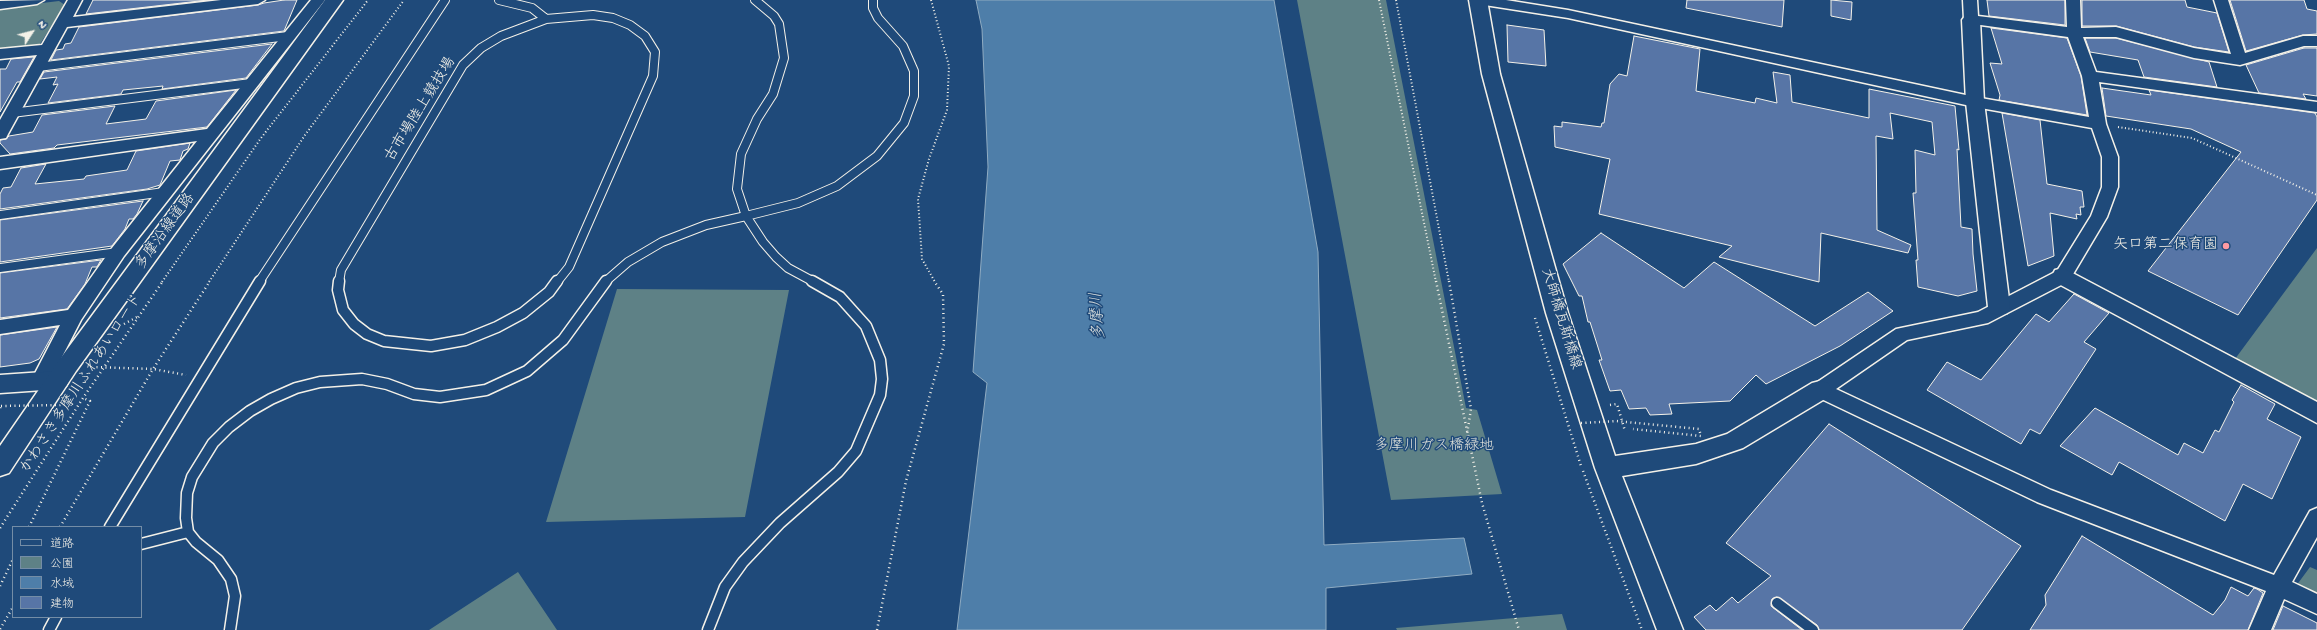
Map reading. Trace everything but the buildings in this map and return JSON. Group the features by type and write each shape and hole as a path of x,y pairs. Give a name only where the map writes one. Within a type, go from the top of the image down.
{"street":[{"path":"0,5 37,0"},
{"path":"0,134 75,0"},
{"path":"62,23 258,0"},
{"path":"0,399 49,380 74,316 118,252 164,192 318,0"},
{"name":"多摩沿線道路","path":"0,466 49,380 334,0"},
{"path":"1478,0 1568,14 1975,102 2098,124"},
{"name":"大師橋瓦斯橋線","path":"1478,0 1491,74 1557,313 1607,468 1670,630"},
{"path":"1970,0 1975,102 2000,307"},
{"path":"1607,468 1696,454 1735,441 1820,390 1902,334 1982,318 2000,307 2063,276 2100,217 2110,187 2110,157 2098,124 2090,76 2074,33 2073,0"},
{"path":"2221,0 2240,60"},
{"path":"1971,20 2074,33 2116,32 2194,53 2240,60 2251,58 2303,41 2317,41"},
{"path":"0,54 48,49"},
{"path":"2090,76 2317,107"},
{"path":"0,163 211,134"},
{"path":"2063,276 2317,413"},
{"path":"0,328 74,316"},
{"path":"1820,390 2044,496 2279,586 2317,604"},
{"path":"2260,630 2279,586 2317,517"}],"lane":[{"path":"111,526 256,287 445,0"},
{"path":"499,0 532,8 546,19"},
{"path":"708,630 710,620 725,587 743,562 780,522 838,472 856,451 873,415 881,387 880,360 866,326 855,312 840,297 788,268 763,242 746,216 737,188 741,154 757,119 774,94 784,58 783,40 779,24 774,16 755,0"},
{"path":"230,630 235,596 231,579 218,560 196,542 188,532 187,493 203,457 213,443 228,427 271,399 296,388 342,379 362,379 380,382 414,394 440,398 486,390 527,371 547,356 563,340 603,284 628,262 662,242 680,234 798,203 837,186 877,156 904,123 914,96 914,71 903,46 878,18 873,8 873,0"},
{"name":"古市場陸上競技場","path":"593,15 613,18 630,25 645,36 655,52 653,76 569,267 549,292 523,312 498,327 465,340 431,346 384,341 367,334 354,324 342,310 338,290 341,270 463,65 481,48 501,36 546,19 593,15"},
{"path":"38,66 288,36"},
{"path":"12,113 251,83"},
{"path":"0,215 164,192"},
{"path":"0,268 118,252"},
{"path":"142,544 188,532"},
{"path":"1777,603 1813,630"},
{"path":"49,630 55,618"}],"path":[{"name":"かわさき多摩川ふれあいロード","path":"0,528 83,398 261,138 368,0"},
{"path":"61,526 153,369 305,135 404,0"},
{"path":"877,630 910,466 944,344 942,310 943,294 926,270 922,259 918,199 929,159 947,110 949,82 949,66 940,27 930,0"},
{"path":"1379,0 1467,438 1482,504 1519,629"},
{"path":"1396,0 1426,156 1471,409 1467,438"},
{"path":"2098,124 2192,138 2317,195"},
{"path":"104,368 153,369 178,372 199,380"},
{"path":"29,526 90,402 83,398"},
{"path":"0,399 61,405"},
{"path":"1612,409 1610,404 1617,404 1625,431"},
{"path":"1614,415 1616,421"},
{"path":"1581,423 1616,421 1699,429 1701,436 1633,429"},
{"path":"0,586 12,561"},
{"path":"0,629 12,609"}],"green space":[{"name":"多摩川ガス橋緑地","path":"1297,0 1386,0 1466,408 1477,410 1502,494 1391,500"},
{"path":"59,1 65,5 40,44 35,47 0,51 0,8"},
{"path":"2317,248 2317,402 2235,359"},
{"path":"617,289 789,290 745,517 546,522"},
{"path":"2310,567 2317,570 2317,596 2296,586"},
{"path":"518,572 557,630 429,630"},
{"path":"1562,614 1567,630 1397,630 1396,628"}],"water":[{"name":"多摩川","path":"976,0 1274,0 1318,252 1324,545 1464,538 1472,574 1326,588 1326,630 957,630 987,383 973,372 988,167 982,29"}],"place":[{"name":"矢口第二保育園","path":"2226,246"}]}
